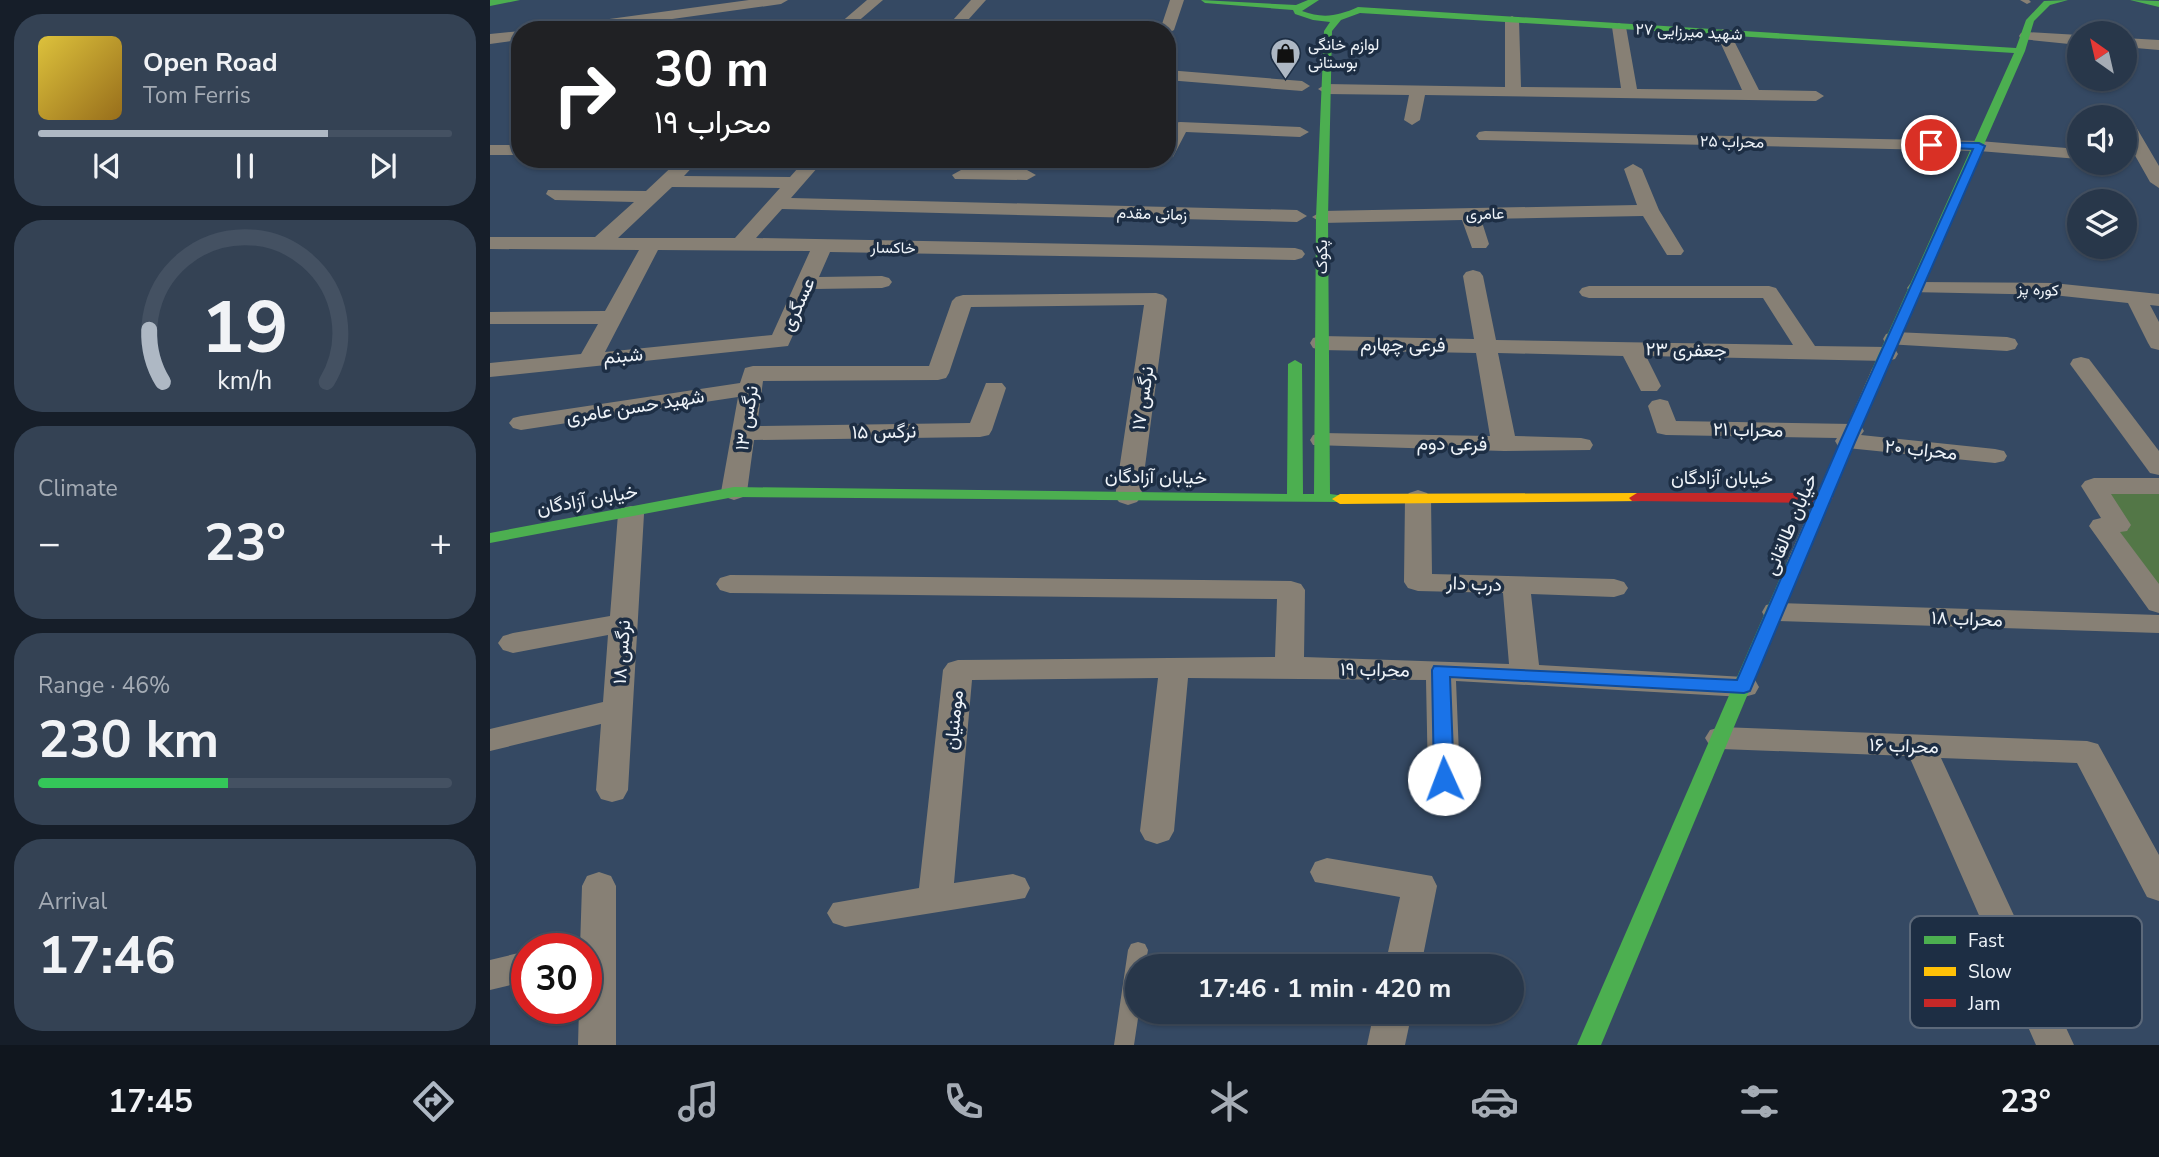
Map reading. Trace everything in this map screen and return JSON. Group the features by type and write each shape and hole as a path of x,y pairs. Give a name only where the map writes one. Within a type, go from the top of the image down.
{"main road":[{"path":"490,3 516,0"},
{"path":"1205,0 1304,5 1338,18 1358,10 1356,6 1340,0"},
{"path":"2030,20 2047,3 2061,0"},
{"path":"2134,0 2159,4"},
{"path":"2026,1 2030,20"},
{"path":"1304,5 1305,34"},
{"name":"شهید میرزایی ۲۷","path":"1358,10 1723,33 2023,44"},
{"name":"پکوک","path":"1322,499 1322,217 1317,182 1326,89 1328,31 1338,18"},
{"name":"خیابان طالقانی","path":"1589,1045 1850,436 2023,44 2030,20"},
{"path":"1295,349 1295,499"},
{"name":"خیابان آزادگان","path":"490,538 734,492 1295,499 1825,498"}],"street":[{"path":"625,21 780,0"},
{"path":"850,21 876,0"},
{"path":"959,21 979,0"},
{"path":"1170,21 1177,0"},
{"path":"1512,20 1513,92"},
{"path":"1619,27 1630,93"},
{"path":"1723,33 1753,95"},
{"path":"490,39 511,36"},
{"path":"2023,44 2067,41"},
{"path":"2137,43 2159,45"},
{"path":"1176,76 1302,86"},
{"path":"1326,89 1816,96"},
{"path":"1412,120 1418,90"},
{"path":"1176,135 1180,127 1300,133"},
{"name":"محراب ۲۵","path":"1485,136 1979,146"},
{"path":"2137,143 2159,183"},
{"path":"1979,146 2067,153"},
{"path":"2137,159 2146,160"},
{"path":"601,243 681,168"},
{"path":"740,244 808,168"},
{"path":"961,174 1021,168"},
{"path":"1007,209 1030,168"},
{"path":"1633,169 1649,210 1674,251"},
{"path":"667,181 795,183"},
{"path":"555,194 650,197"},
{"name":"زمانی مقدم","path":"776,203 1007,209 1296,236"},
{"name":"عامری","path":"1322,217 1649,210"},
{"path":"1470,213 1479,244"},
{"name":"خاکسار","path":"490,243 823,245 1296,236"},
{"path":"590,359 652,243"},
{"name":"عسگری","path":"757,343 780,341 823,245"},
{"path":"1473,276 1504,444"},
{"path":"808,283 882,282"},
{"name":"کوره پز","path":"1917,288 2053,289 2159,300"},
{"path":"1589,292 1769,292 1808,352"},
{"path":"2136,298 2159,343"},
{"name":"شهید حسن عامری","path":"521,423 751,381 938,373 964,301 1156,299"},
{"name":"نرگس ۱۷","path":"1128,497 1156,299"},
{"path":"490,318 612,317"},
{"name":"شبنم","path":"490,370 757,343"},
{"name":"نرگس ۱۳","path":"734,492 757,343"},
{"name":"فرعی چهارم","path":"1321,343 1485,345"},
{"path":"1890,346 2007,344"},
{"name":"جعفری ۲۳","path":"1485,345 1808,352 1890,346"},
{"name":"محراب ۲۱","path":"1631,348 1655,396 1666,428 1850,436"},
{"path":"2081,364 2159,468"},
{"name":"نرگس ۱۵","path":"744,433 980,430 994,388"},
{"name":"محراب ۲۰","path":"1850,436 1995,456"},
{"name":"فرعی دوم","path":"1322,440 1581,445"},
{"path":"2159,486 2094,486 2118,525 2102,526 2159,604"},
{"name":"درب دار","path":"1419,498 1418,582 1614,588"},
{"name":"نرگس ۱۸","path":"612,790 631,513"},
{"path":"730,583 1291,590 1289,667"},
{"path":"1516,585 1525,675"},
{"name":"محراب ۱۸","path":"1776,612 2159,624"},
{"path":"513,643 623,623"},
{"name":"محراب ۱۹","path":"1174,670 1289,667 1441,670 1744,687"},
{"name":"مومنیان","path":"935,900 958,670 1174,670"},
{"path":"1157,831 1174,670"},
{"path":"1441,670 1444,779"},
{"path":"490,740 618,709"},
{"name":"محراب ۱۶","path":"1721,738 2087,751 2159,887"},
{"path":"1920,746 1997,916"},
{"path":"1327,872 1420,886 1406,954"},
{"path":"594,933 599,886"},
{"path":"845,914 1013,888"},
{"path":"490,975 511,970"},
{"path":"596,1024 597,1045"},
{"path":"1386,1045 1390,1024"},
{"path":"2047,1028 2055,1045"}],"lane":[{"path":"1124,1045 1138,950"}],"green space":[{"path":"2104,491 2159,492 2159,591 2114,532 2129,529"}],"traffic: fast":[{"path":"490,3 516,0"},
{"path":"1205,0 1297,8"},
{"path":"1315,0 1297,8 1298,12 1313,17 1335,19 1357,11"},
{"path":"2030,20 2047,3 2064,0"},
{"path":"2134,0 2159,4"},
{"path":"1358,10 2020,51"},
{"path":"1322,499 1322,217 1328,31 1338,18"},
{"path":"1879,369 2020,51 2030,20"},
{"path":"1295,364 1295,499"},
{"path":"490,538 734,492 1340,499"},
{"path":"1589,1045 1795,562"}],"traffic: slow":[{"path":"1795,562 1879,369"},
{"path":"1340,499 1637,498"}],"traffic: jam":[{"path":"1637,498 1825,498"}],"place":[{"name":"لوازم خانگی بوستانی","path":"1285,80"}],"route":[{"path":"1444,779 1441,670 1744,687 1847,442 1979,146 1931,145"}]}
